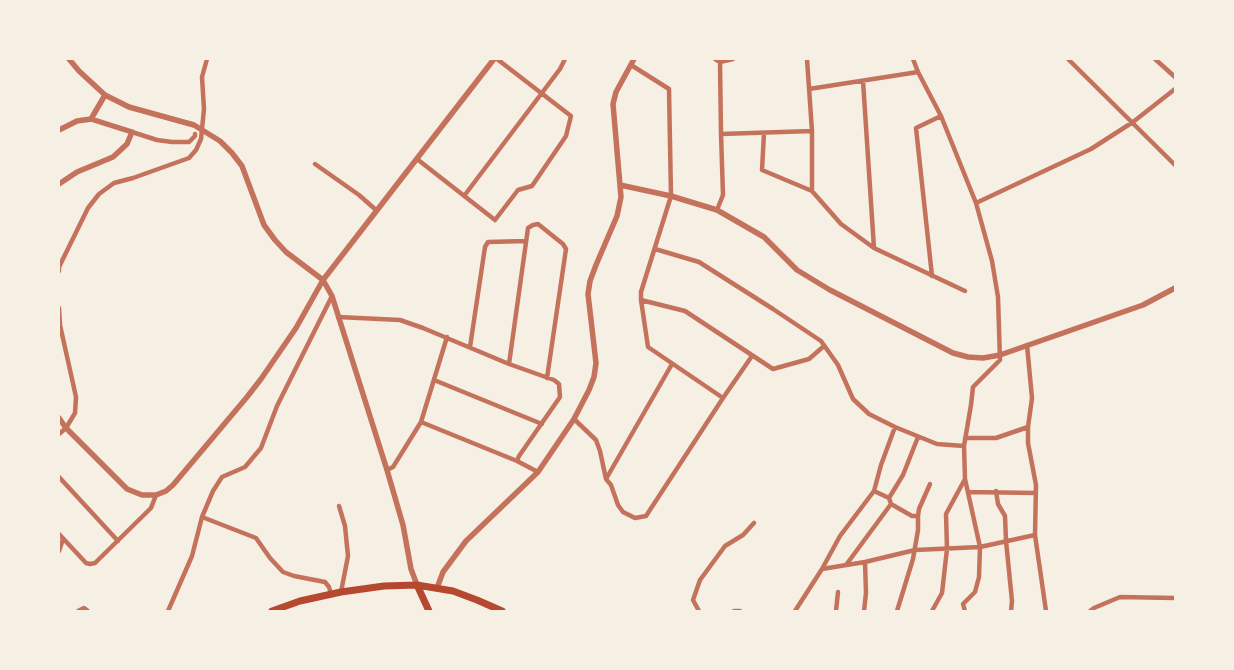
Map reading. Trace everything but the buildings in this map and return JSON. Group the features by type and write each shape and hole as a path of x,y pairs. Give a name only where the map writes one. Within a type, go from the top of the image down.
{"main road":[{"path":"417,585 429,611"},
{"path":"272,611 300,601 342,592 384,586 417,585 463,595 500,611"}],"street":[{"path":"69,59 79,71 106,95 130,107 194,125 220,141 242,166 264,225 275,240 286,252 323,280 332,296 404,525 411,569 417,585"},
{"path":"59,271 59,267 88,208 99,194 114,183 189,158 196,150 201,139 204,109 202,77 207,59"},
{"path":"59,418 66,428 127,489 142,495 156,495 166,491 247,398 296,328 323,280 495,59 571,116 566,136 537,180 532,186 518,190 495,220 417,160"},
{"path":"464,196 542,94 565,59"},
{"path":"437,588 443,572 460,548 538,472 574,419 590,390 596,362 588,294 590,281 617,216 621,197 613,104 616,92 634,59"},
{"path":"715,59 720,62 732,59"},
{"path":"808,59 812,131 812,192"},
{"path":"913,59 941,116 976,203 992,262 998,297 1000,360 973,387 964,446 965,479 980,547 979,576 974,592 964,604 965,611"},
{"path":"1068,59 1175,165"},
{"path":"1155,59 1175,77"},
{"path":"717,210 723,195 720,62"},
{"path":"631,65 669,89 671,196 641,292 648,347 724,398"},
{"path":"809,89 918,72"},
{"path":"863,81 874,248"},
{"path":"976,203 1091,149 1133,122 1175,89"},
{"path":"91,119 106,95"},
{"path":"932,276 916,128 941,116"},
{"path":"59,130 77,121 91,119 157,140 190,142 195,134"},
{"path":"721,134 812,131"},
{"path":"59,184 77,172 113,157 127,144 132,132"},
{"path":"764,133 762,170 812,192 841,224 874,248 965,291"},
{"path":"315,164 359,195 376,210"},
{"path":"620,184 671,196 717,210 764,237 797,270 830,290 953,352 968,357 982,358 1000,355 1143,305 1175,288"},
{"path":"509,364 528,228 538,224 563,244 566,249 547,378"},
{"path":"470,347 485,247 488,242 526,241"},
{"path":"655,249 699,262 821,341 838,365 853,399 869,414 937,444 964,446"},
{"path":"168,611 192,556 202,517 212,490 222,477 245,467 261,448 277,406 332,296"},
{"path":"641,300 685,311 772,369 809,359 824,346"},
{"path":"59,308 60,325 76,397 74,413 66,428 59,434"},
{"path":"338,317 400,320 554,380 559,384 560,397 517,461"},
{"path":"387,470 393,467 421,422 447,338"},
{"path":"1027,345 1032,398 1028,442 1036,485 1035,535 1046,611"},
{"path":"574,419 596,440 606,478 623,512 635,518 646,516 752,356"},
{"path":"606,478 672,364"},
{"path":"434,380 542,424"},
{"path":"421,422 517,461 538,472"},
{"path":"795,611 822,569 840,536 874,491 895,427"},
{"path":"965,438 996,438 1028,427"},
{"path":"889,498 903,475 918,437"},
{"path":"59,477 118,541"},
{"path":"932,611 942,593 947,549 946,514 965,479"},
{"path":"897,611 915,550 919,509 930,484"},
{"path":"874,491 889,498 891,504 912,516 918,516"},
{"path":"996,491 998,504 1005,516 1012,601 1011,611"},
{"path":"968,492 1036,493"},
{"path":"59,534 86,562 90,564 95,563 151,508 156,495"},
{"path":"846,565 891,504"},
{"path":"339,506 345,526 348,556 342,592"},
{"path":"202,517 256,538 270,558 284,572 294,576 325,582 331,594"},
{"path":"699,611 693,600 700,580 725,546 743,535 754,523"},
{"path":"822,569 865,562 915,550 980,547 1035,535"},
{"path":"59,551 64,539"},
{"path":"864,611 866,593 865,562"},
{"path":"836,611 838,592"},
{"path":"1090,611 1120,597 1175,598"},
{"path":"78,611 84,608 88,611"},
{"path":"734,611 740,611"}]}
